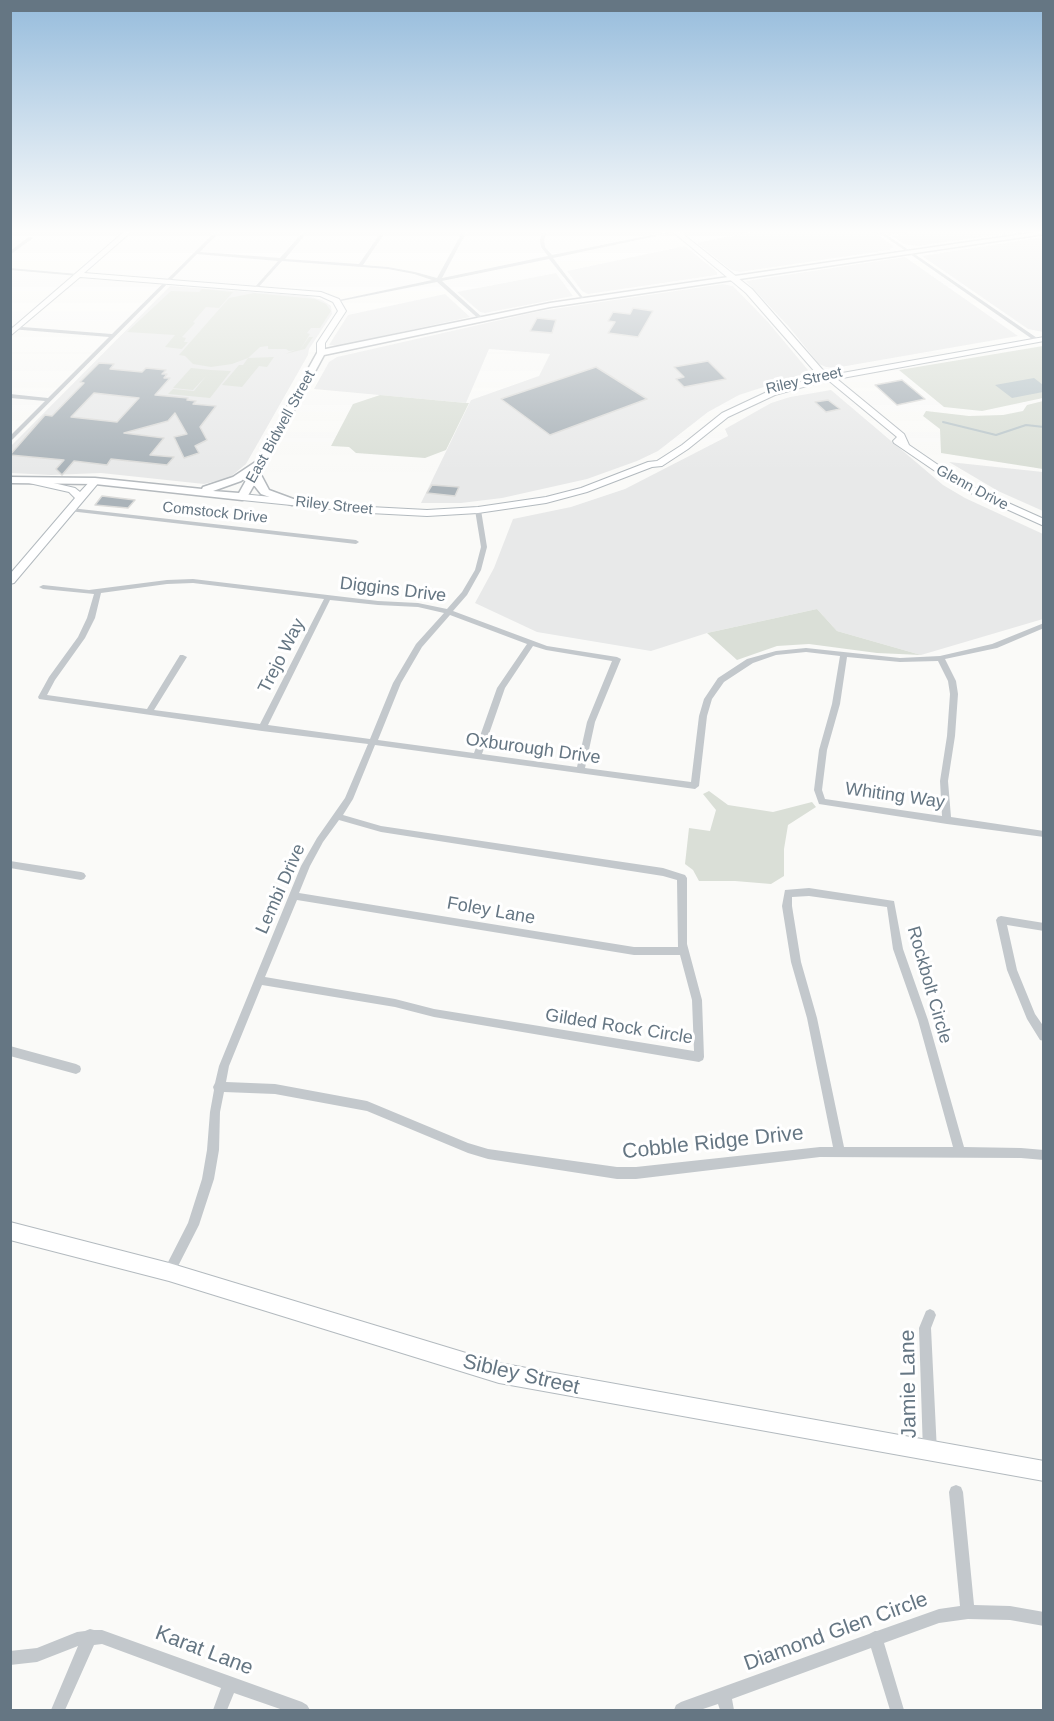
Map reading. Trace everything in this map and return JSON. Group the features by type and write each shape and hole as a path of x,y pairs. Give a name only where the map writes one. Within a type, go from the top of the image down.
{"main road":[{"name":"East Bidwell Street","path":"242,496 320,355 376,345 381,341 522,311"},
{"path":"174,489 207,489 223,485 254,467 265,455"},
{"path":"255,473 260,487 265,492 292,502"},
{"name":"Riley Street","path":"10,480 95,481 242,496"}],"street":[{"path":"10,334 14,327 33,311"},
{"path":"10,440 138,311"},
{"path":"320,355 321,343 341,311"},
{"path":"473,311 481,319"},
{"name":"Glenn Drive","path":"767,311 824,376 891,438 903,440"},
{"path":"998,311 1040,339"},
{"path":"14,327 113,336"},
{"name":"Riley Street","path":"651,464 653,458 718,412 744,398 784,383 935,355 943,356 1040,339"},
{"name":"Glenn Drive","path":"824,376 903,440 926,463 963,486 1044,523"},
{"name":"Riley Street","path":"242,496 394,512 478,510 568,495 610,482 651,464 659,464 670,458 716,421 746,404 782,389 824,376"},
{"path":"10,396 50,400"},
{"path":"670,458 670,453 690,438 692,431"},
{"path":"32,481 74,490 81,498"},
{"path":"10,581 95,481"},
{"name":"Comstock Drive","path":"70,510 356,542"},
{"name":"Lembi Drive","path":"169,1272 193,1225 208,1179 213,1150 218,1087 224,1066 312,853 349,800 397,683 409,661 472,581 482,558 483,536 478,510"},
{"name":"Diggins Drive","path":"43,587 76,592 98,592 182,581 418,605 447,611 531,643 562,651 617,659 591,722 580,770"},
{"name":"Oxburough Drive","path":"98,592 85,631 42,698 695,786 705,707 712,691 728,674 750,661 776,652 806,650 900,660 940,658 964,655 1041,628"},
{"name":"Trejo Way","path":"262,728 328,597"},
{"path":"477,756 501,688 531,643"},
{"name":"Whiting Way","path":"844,653 836,704 823,750 818,790 822,802 1044,834"},
{"path":"149,712 183,657"},
{"path":"940,658 952,681 954,694 951,736 944,781 947,821"},
{"name":"Gilded Rock Circle","path":"259,980 395,1003 434,1013 699,1057 697,1000 683,951 682,878 663,872 381,829 339,817"},
{"path":"10,864 81,876"},
{"name":"Rockbolt Circle","path":"839,1151 812,1018 796,962 787,906 789,893 809,892 891,904 898,949 923,1020 960,1152"},
{"name":"Foley Lane","path":"294,896 634,951 683,951"},
{"path":"1044,927 1001,920 1011,970 1044,1037"},
{"path":"10,1051 76,1069"},
{"name":"Cobble Ridge Drive","path":"218,1087 275,1089 368,1106 468,1148 488,1154 617,1173 636,1173 839,1151 1044,1155"},
{"name":"Sibley Street","path":"10,1230 169,1272 499,1373 1044,1471"},
{"name":"Jamie Lane","path":"930,1315 926,1328 930,1452"},
{"path":"956,1492 968,1612"},
{"name":"Diamond Glen Circle","path":"681,1710 875,1638 939,1617 968,1612 1010,1613 1044,1619"},
{"path":"10,1658 37,1655 63,1643 90,1636"},
{"path":"58,1710 90,1636"},
{"name":"Karat Lane","path":"90,1636 114,1640 302,1710"},
{"path":"875,1638 897,1710"},
{"path":"220,1710 230,1684"},
{"path":"723,1695 727,1710"}],"shaded area":[{"path":"145,311 332,311 246,464 229,478 204,484 101,473 51,475 11,473 10,447"},
{"path":"149,311 202,311 182,337 186,338 184,342 188,342 182,349 165,347 175,335 127,332"},
{"path":"217,311 331,311 320,328 311,328 307,333 310,334 300,350 309,337 313,337 305,349 285,354 295,350 260,347 248,358 232,364 211,367 193,364 185,356 179,355"},
{"path":"365,311 464,311 470,317 338,346 329,345 348,315"},
{"path":"539,311 758,311 808,370 807,373 739,395 708,412 658,451 587,479 502,498 461,503 421,503 471,400 539,376 550,354 489,349 466,403 314,389 329,362 337,357"},
{"path":"774,311 983,311 1018,336 835,368 819,364"},
{"path":"1002,311 1043,311 1043,332 1028,329"},
{"path":"1043,346 1043,398 982,411 944,407 899,370"},
{"path":"274,357 267,367 259,366 242,387 222,385 239,365 243,365 248,358"},
{"path":"191,368 231,371 210,398 168,394 173,389 194,391 206,376 193,390 173,388"},
{"path":"1034,378 1043,385 1043,392 1012,398 995,385"},
{"path":"831,390 943,485 965,498 1043,534 1043,619 921,655 837,631 817,609 707,633 651,651 537,632 475,603 494,568 513,519 571,507 625,489 728,436 725,429 771,403 790,397"},
{"path":"380,395 469,403 446,450 425,458 356,453 349,447 331,446 353,404"},
{"path":"1043,401 1043,469 941,453 940,429 923,416 926,411 969,416 1003,415 1023,411 1027,405"},
{"path":"949,462 1043,472 1043,511 998,491"},
{"path":"817,609 837,631 921,655 877,653 809,644 777,646 737,660 707,633"},
{"path":"709,791 728,805 773,812 812,802 816,807 788,825 784,849 784,876 771,884 699,881 693,870 685,864 689,828 710,831 716,810 703,794"}],"building":[{"path":"631,311 653,311 638,337 608,333 615,322 608,321 613,312 630,314"},
{"path":"537,318 556,320 552,333 530,331"},
{"path":"708,361 726,379 684,387 676,379 684,377 674,367"},
{"path":"99,363 114,364 110,369 142,372 146,368 166,370 162,374 167,374 164,378 170,378 155,395 188,398 187,400 196,401 193,404 216,406 200,427 207,440 195,446 199,453 184,458 174,437 187,434 175,413 168,421 124,433 164,438 150,455 174,457 167,465 111,459 107,465 74,461 62,475 56,469 64,460 10,455 45,415 52,416 84,383 80,382","holes":["94,393 139,398 117,422 71,417"]},
{"path":"596,367 647,399 550,435 501,399"},
{"path":"902,380 925,399 897,405 875,385"},
{"path":"828,400 840,409 826,412 815,402"},
{"path":"432,485 459,487 455,496 427,493"},
{"path":"102,496 135,500 128,508 95,505"}],"waterway":[{"path":"943,422 996,435 1026,425 1044,427"}]}
